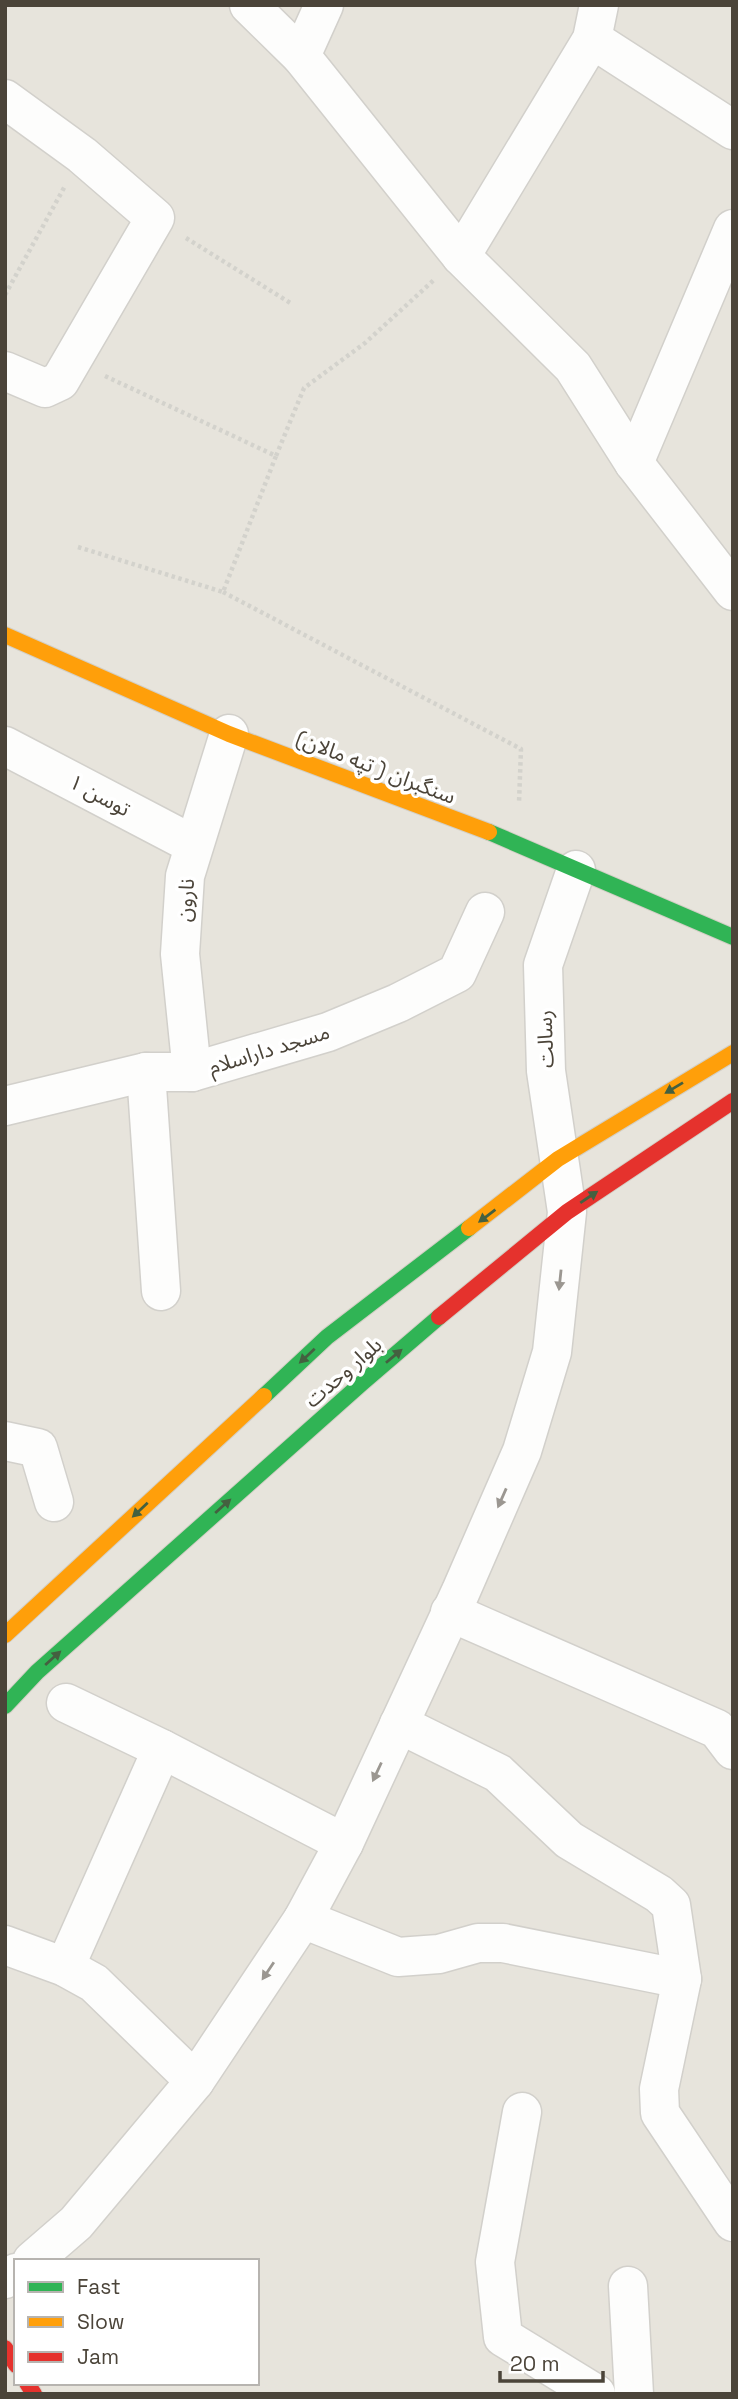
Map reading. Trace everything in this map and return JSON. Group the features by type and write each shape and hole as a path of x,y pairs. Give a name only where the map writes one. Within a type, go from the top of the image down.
{"main road":[{"name":"سنگبران ( تپه مالان)","path":"5,635 229,734 523,845 733,937"},
{"name":"بلوار وحدت","path":"5,1635 327,1337 558,1159 733,1052"},
{"name":"بلوار وحدت","path":"5,1706 37,1672 352,1392 567,1212 733,1101"}],"street":[{"path":"248,5 301,57 461,256 573,368 634,463 733,591"},
{"path":"301,57 324,5"},
{"path":"461,256 596,22 733,130"},
{"path":"5,99 82,155 155,218 61,381 45,388 5,371"},
{"path":"634,463 733,229"},
{"name":"نارون","path":"192,1072 180,954 186,876 229,734"},
{"name":"توسن ۱","path":"5,746 194,845"},
{"name":"رسالت","path":"34,2259 76,2223 195,2081 303,1919 344,1843 522,1451 552,1352 567,1212 546,1070 543,965 576,870"},
{"name":"مسجد داراسلام","path":"5,1106 146,1072 192,1072 328,1032 398,1003 457,973 485,912"},
{"path":"146,1072 161,1291"},
{"path":"5,1441 38,1448 54,1502"},
{"path":"450,1612 717,1729 733,1750"},
{"path":"66,1703 344,1843"},
{"path":"399,1724 498,1773 569,1840 659,1894 671,1905 682,1979 659,2089 660,2113 733,2222"},
{"path":"65,1967 162,1749"},
{"path":"303,1919 398,1957 439,1954 478,1943 503,1943 682,1979"},
{"path":"5,1945 65,1967 94,1983 195,2081"},
{"path":"522,2112 495,2262 503,2337 596,2394"},
{"path":"628,2286 634,2394"}],"path":[{"path":"5,295 82,155"},
{"path":"155,218 292,304"},
{"path":"223,592 304,388 365,343 461,256"},
{"path":"72,361 275,456"},
{"path":"78,547 223,592 521,749 518,813"}],"shaded area":[{"path":"5,5 733,5 733,2394 5,2394"}],"traffic: fast":[{"path":"489,832 733,937"},
{"path":"264,1396 327,1337 469,1228"},
{"path":"5,1706 37,1672 439,1317"}],"traffic: slow":[{"path":"5,635 229,734 489,832"},
{"path":"469,1228 558,1159 733,1053"},
{"path":"5,1635 264,1396"}],"traffic: jam":[{"path":"439,1317 567,1212 733,1101"},
{"path":"5,2348 14,2362"},
{"path":"28,2385 34,2394"}]}
